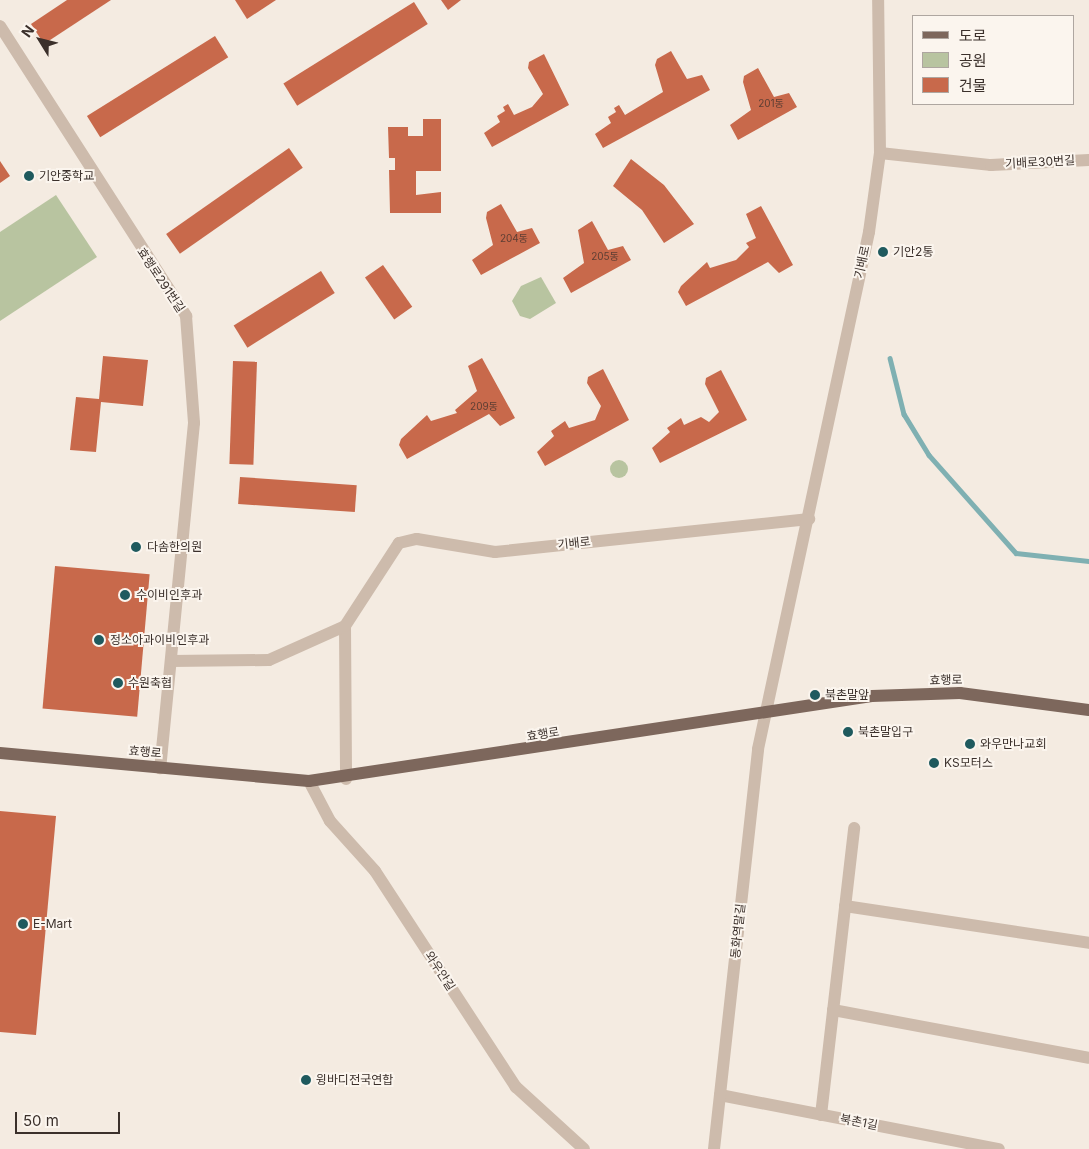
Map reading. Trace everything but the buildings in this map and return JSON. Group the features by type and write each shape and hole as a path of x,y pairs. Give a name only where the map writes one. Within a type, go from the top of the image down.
{"main road":[{"name":"효행로","path":"0,754 309,781 346,779 872,696 960,693 1089,710"}],"street":[{"name":"기배로","path":"764,713 810,519 869,232 880,152 878,0"},
{"name":"효행로291번길","path":"0,26 186,316 194,423 160,768"},
{"name":"기배로30번길","path":"880,152 991,165 1089,160"},
{"name":"기배로","path":"345,626 398,542 418,539 495,552 810,519"},
{"path":"171,661 269,660 345,626 346,779"},
{"name":"동화역말길","path":"714,1149 764,713"},
{"name":"와우안길","path":"309,781 330,821 375,871 516,1086 584,1149"},
{"path":"821,1115 854,828"},
{"path":"845,906 1089,943"},
{"path":"833,1010 1089,1058"},
{"name":"북촌1길","path":"720,1095 999,1149"}],"green space":[{"path":"56,195 97,257 0,321 0,232"},
{"path":"541,277 556,303 530,319 520,316 512,301 521,286"},
{"path":"619,460 627,465 628,469 623,477 619,478 611,473 610,469 615,461"}],"waterway":[{"path":"890,358 904,414 929,455 1016,553 1089,561"}],"place":[{"name":"기안중학교","path":"29,176"},
{"name":"기안2통","path":"883,252"},
{"name":"다솜한의원","path":"136,547"},
{"name":"수이비인후과","path":"125,595"},
{"name":"정소아과이비인후과","path":"99,640"},
{"name":"수원축협","path":"118,683"},
{"name":"북촌말앞","path":"815,695"},
{"name":"북촌말입구","path":"848,732"},
{"name":"와우만나교회","path":"970,744"},
{"name":"KS모터스","path":"934,763"},
{"name":"E-Mart","path":"23,924"},
{"name":"윙바디전국연합","path":"306,1080"}]}
